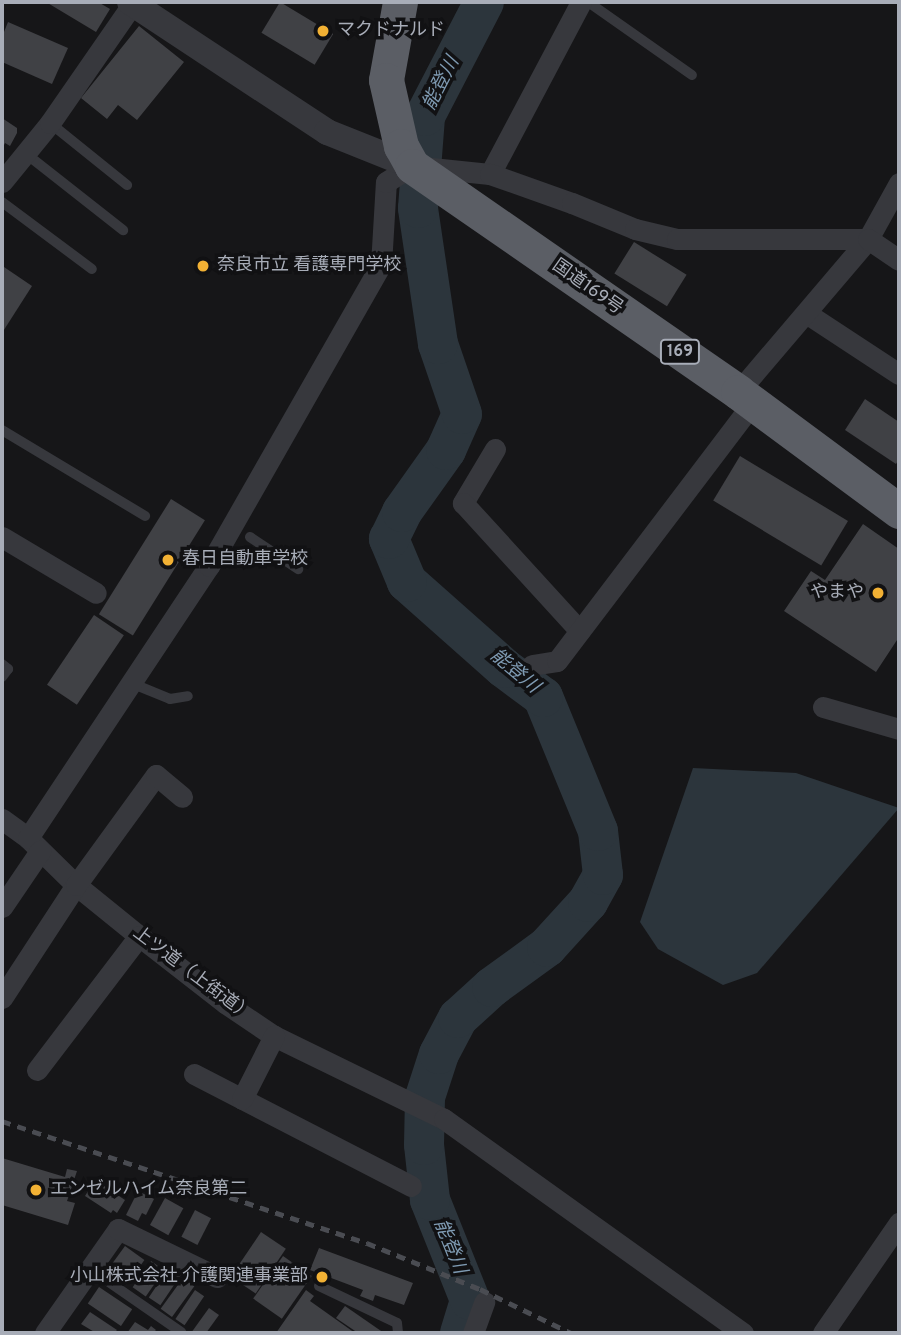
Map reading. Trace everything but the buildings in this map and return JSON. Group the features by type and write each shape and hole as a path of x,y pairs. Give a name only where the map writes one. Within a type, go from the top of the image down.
{"highway":[{"path":"400,2 386,80 398,136 412,166"},
{"name":"国道169号","path":"412,166 745,398 899,511"}],"street":[{"path":"2,186 50,122 131,2 327,132 412,166 490,174 572,202 635,229 677,239 868,239 899,260"},
{"path":"490,174 581,2"},
{"path":"2,907 34,845 131,683 209,566 381,265 386,182 412,166"},
{"path":"531,665 556,661 580,631 806,313 868,239 899,183"},
{"path":"806,313 899,374"},
{"path":"495,449 463,503 580,631"},
{"path":"2,537 96,593"},
{"path":"823,707 899,729"},
{"path":"2,998 76,885 156,775 182,797"},
{"name":"上ツ道（上街道）","path":"2,819 76,885 225,1003 274,1036 440,1117 743,1333"},
{"path":"37,1070 138,936"},
{"path":"242,1099 274,1036"},
{"path":"194,1074 411,1185"},
{"path":"823,1333 893,1245 899,1223"},
{"path":"45,1333 118,1230 218,1277"},
{"path":"473,1333 484,1301"}],"lane":[{"path":"588,2 692,75"},
{"path":"50,122 127,185"},
{"path":"25,153 122,230"},
{"path":"2,186 92,269"},
{"path":"2,430 145,516"},
{"path":"250,537 298,569"},
{"path":"2,664 8,669 2,677"},
{"path":"131,683 170,699 188,696"},
{"path":"90,1269 181,1332"},
{"path":"319,1286 397,1322 398,1333"}],"shaded area":[{"path":"693,768 796,773 899,808 757,973 723,985 658,949 640,922"}],"waterway":[{"name":"能登川","path":"460,1333 470,1300 430,1200 424,1145 425,1097 439,1054 458,1018 492,987 547,947 588,902 603,875 598,831 543,697 504,668 407,582 389,539 402,512 446,450 462,414 438,344 418,208 425,116 484,2"}],"railway":[{"path":"2,1121 367,1243 480,1289 571,1333"}],"place":[{"name":"マクドナルド","path":"323,31"},
{"name":"奈良市立 看護専門学校","path":"203,266"},
{"name":"春日自動車学校","path":"168,560"},
{"name":"やまや","path":"878,593"},
{"name":"エンゼルハイム奈良第二","path":"36,1190"},
{"name":"小山株式会社 介護関連事業部","path":"322,1277"}]}
